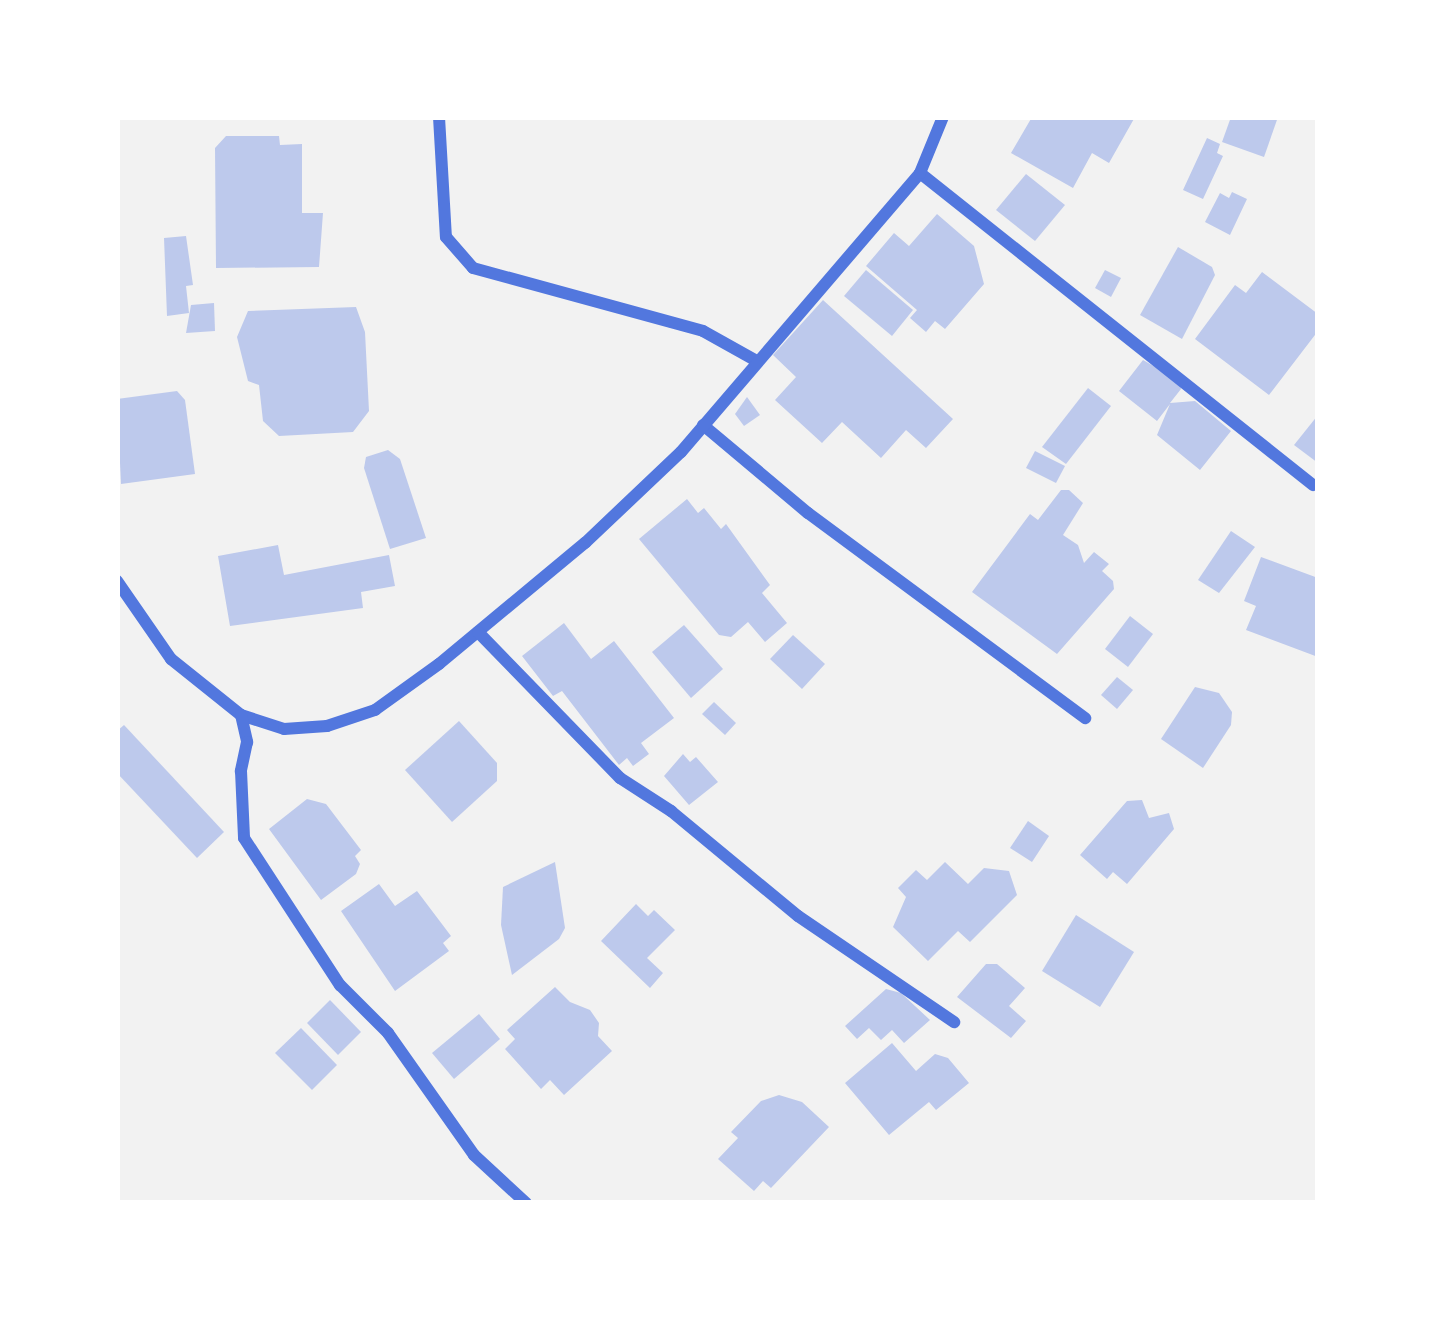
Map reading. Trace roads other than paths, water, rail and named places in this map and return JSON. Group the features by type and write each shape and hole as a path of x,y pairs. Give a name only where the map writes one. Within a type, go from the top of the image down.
{"street":[{"path":"439,117 446,237 473,268 704,331 757,361"},
{"path":"117,581 171,659 241,715 284,729 327,726 375,710 585,543 703,425 920,172 943,117"},
{"path":"920,172 1313,485"},
{"path":"703,425 808,513 1085,718"},
{"path":"478,632 620,778 671,811 798,916 954,1022"},
{"path":"241,715 247,742 241,786 244,838 340,986 388,1033 474,1155 526,1203"}]}
